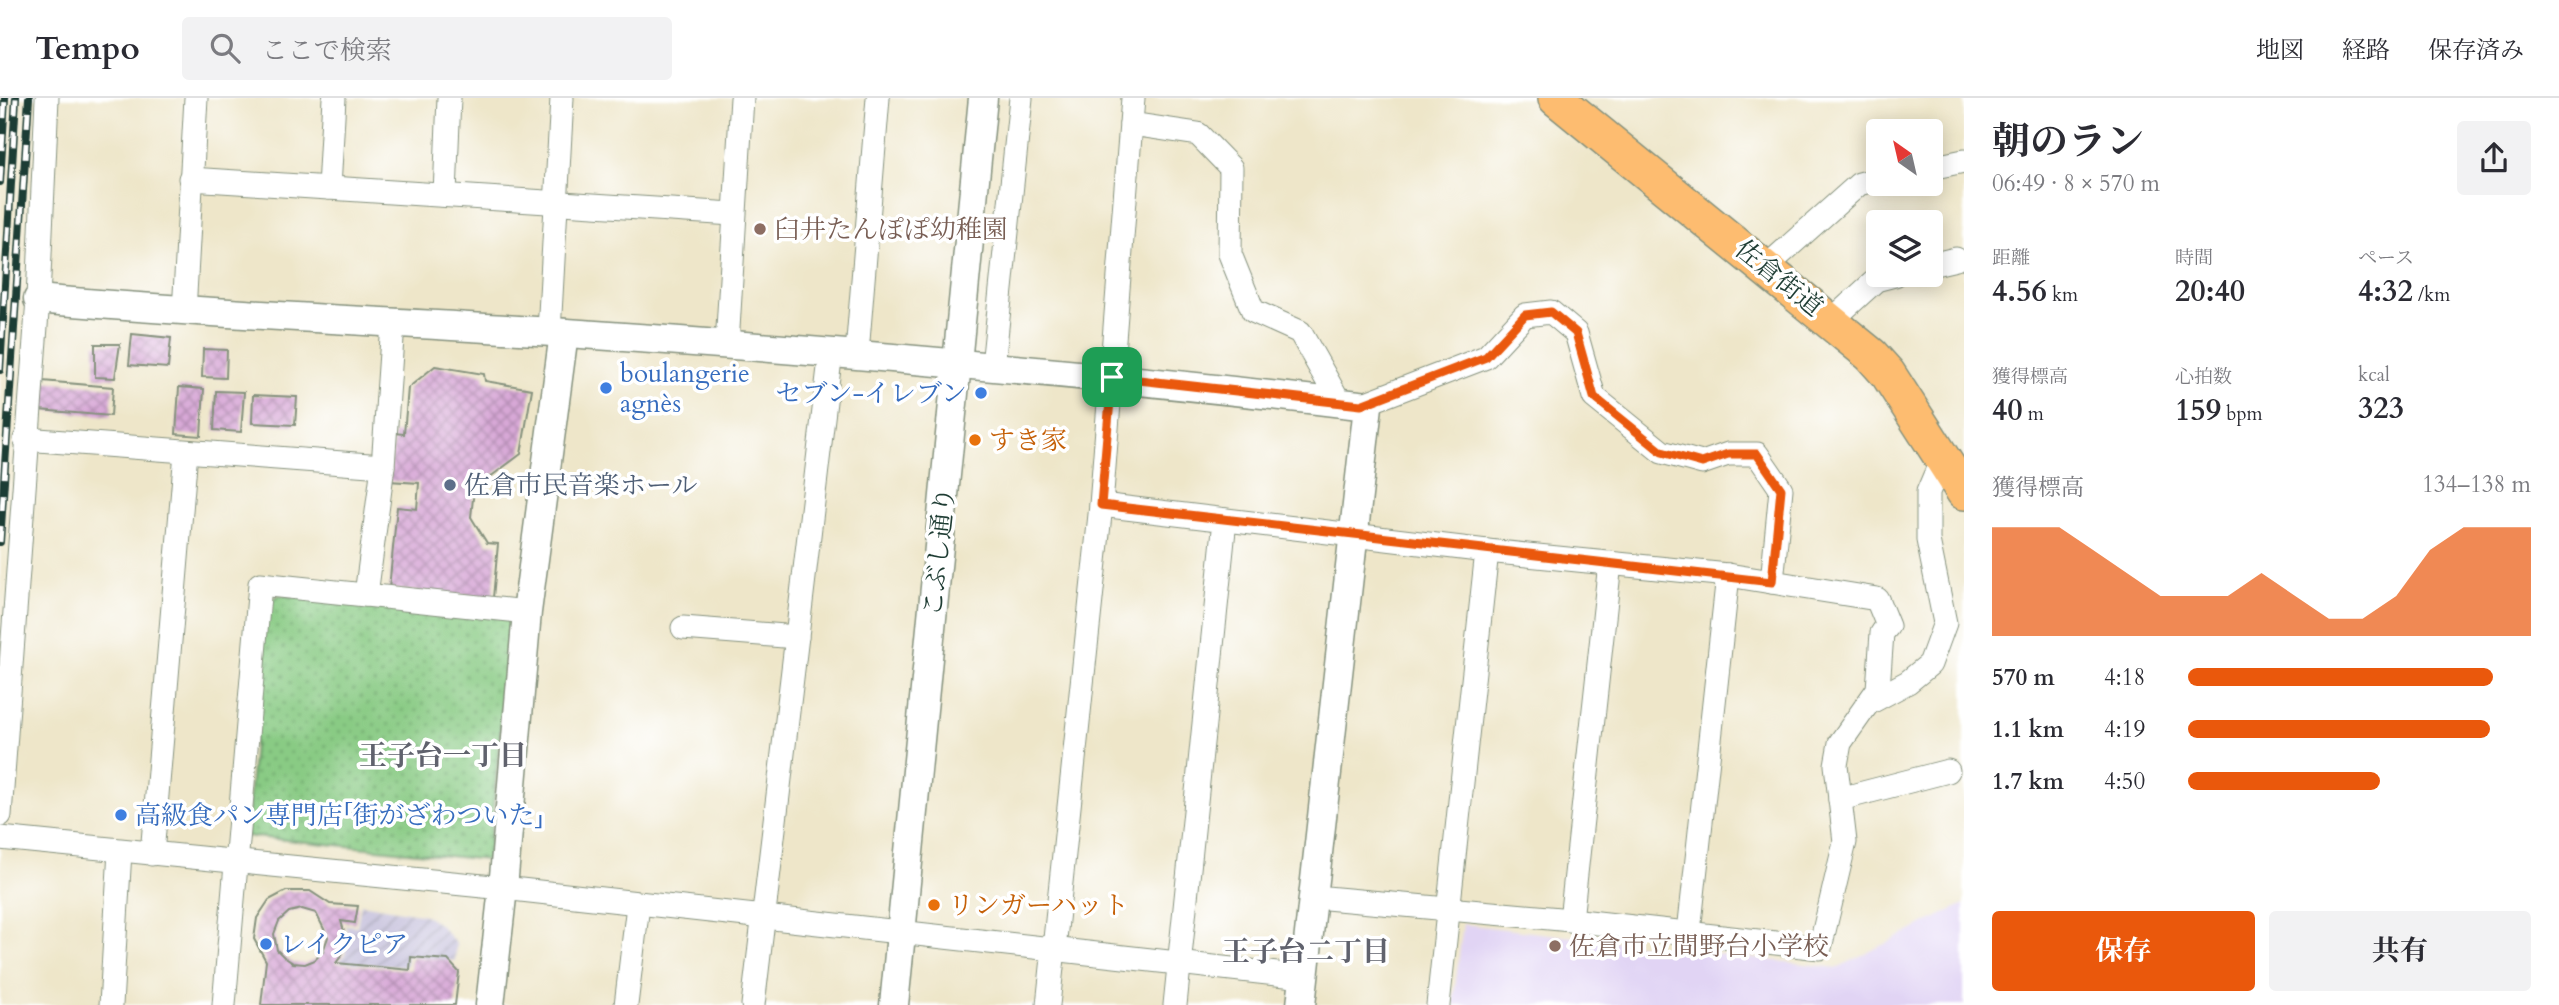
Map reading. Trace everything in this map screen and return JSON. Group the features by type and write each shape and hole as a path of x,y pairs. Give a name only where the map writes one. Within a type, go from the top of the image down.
{"main road":[{"name":"佐倉街道","path":"1556,98 1855,340 1888,374 1964,492"}],"street":[{"path":"0,816 25,439 38,299 47,98"},
{"path":"184,312 195,98"},
{"path":"329,188 334,98"},
{"path":"445,194 449,98"},
{"path":"490,1005 527,612 557,332 556,202 562,98"},
{"path":"727,345 742,98"},
{"path":"753,1005 797,637 844,352 878,98"},
{"name":"こぶし通り","path":"894,1005 983,98"},
{"path":"993,366 1021,98"},
{"path":"1048,1005 1101,505 1133,98"},
{"path":"1131,124 1198,134 1231,168 1230,254 1253,311 1300,332 1351,404"},
{"path":"1943,165 1964,161"},
{"path":"190,179 733,214"},
{"path":"1766,267 1859,184 1866,182"},
{"path":"1943,262 1956,259"},
{"path":"1831,321 1868,287"},
{"path":"38,299 184,312 557,332 844,352 1112,377 1368,406 1301,1005"},
{"path":"1351,404 1486,357 1525,315 1551,312 1576,333 1594,397 1662,452 1702,463 1728,454 1757,454 1781,489 1772,582"},
{"path":"366,595 383,466 393,324"},
{"path":"25,439 383,466"},
{"path":"152,854 186,452"},
{"path":"1869,703 1908,682 1930,664 1945,623 1928,540 1928,492 1942,459"},
{"path":"1101,505 1487,551 1728,575 1877,599 1888,626 1882,633 1878,689 1840,743 1836,765 1845,842 1820,948 1571,919 1315,897"},
{"path":"1175,1005 1225,520"},
{"path":"1438,1005 1487,551"},
{"path":"1571,919 1610,563"},
{"path":"1689,932 1728,575"},
{"path":"223,1005 238,863 260,584 527,612"},
{"path":"683,628 797,637"},
{"path":"1840,799 1948,771"},
{"path":"0,838 503,888 1304,977"},
{"path":"111,1005 120,851"},
{"path":"626,1005 638,905"}],"shaded area":[{"path":"361,904 425,915 440,925 456,944 455,961 407,955 406,967 339,962 345,954 348,934 345,925 357,926"},
{"name":"佐倉市立間野台小学校","path":"1964,904 1964,1005 1453,1005 1463,924 1837,968"}],"green space":[{"path":"279,595 511,617 488,860 246,836 266,605"}],"building":[{"path":"132,334 171,338 168,368 129,365"},
{"path":"95,344 120,344 115,378 95,377"},
{"path":"203,349 227,350 226,378 202,377"},
{"path":"435,366 484,374 485,381 532,389 521,454 474,489 471,517 487,543 498,544 493,598 389,589 397,507 417,509 419,483 389,481 394,433 404,434 408,388"},
{"path":"42,381 113,387 111,416 39,410"},
{"path":"179,387 204,389 201,436 176,434"},
{"path":"216,391 244,392 241,432 214,430"},
{"path":"253,395 297,397 295,425 252,423"},
{"name":"レイクピア","path":"286,891 310,891 330,904 358,906 355,923 341,921 346,938 342,955 336,963 410,970 411,957 448,960 459,972 455,1005 261,1005 266,961 254,939 257,918 269,900","holes":["302,909 316,913 328,937 323,951 315,960 305,964 293,963 277,950 274,934 279,921 289,912"]}],"railway":[{"path":"0,182 5,98"},
{"path":"0,370 16,98"},
{"path":"0,542 29,98"}],"place":[{"name":"臼井たんぽぽ幼稚園","path":"760,229"},
{"name":"boulangerie agnès","path":"606,388"},
{"name":"セブン-イレブン","path":"981,393"},
{"name":"すき家","path":"975,440"},
{"name":"佐倉市民音楽ホール","path":"450,485"},
{"name":"高級食パン専門店「街がざわついた」","path":"121,815"},
{"name":"リンガーハット","path":"934,905"},
{"name":"レイクピア","path":"266,944"},
{"name":"佐倉市立間野台小学校","path":"1555,946"}],"district":[{"name":"王子台一丁目","path":"443,756"},
{"name":"王子台二丁目","path":"1306,952"}],"route":[{"path":"1551,312 1576,333 1594,397 1662,452 1702,463 1728,454 1757,454 1781,489 1772,582 1101,505 1112,377 1361,405 1486,357 1525,315 1551,312"}]}
